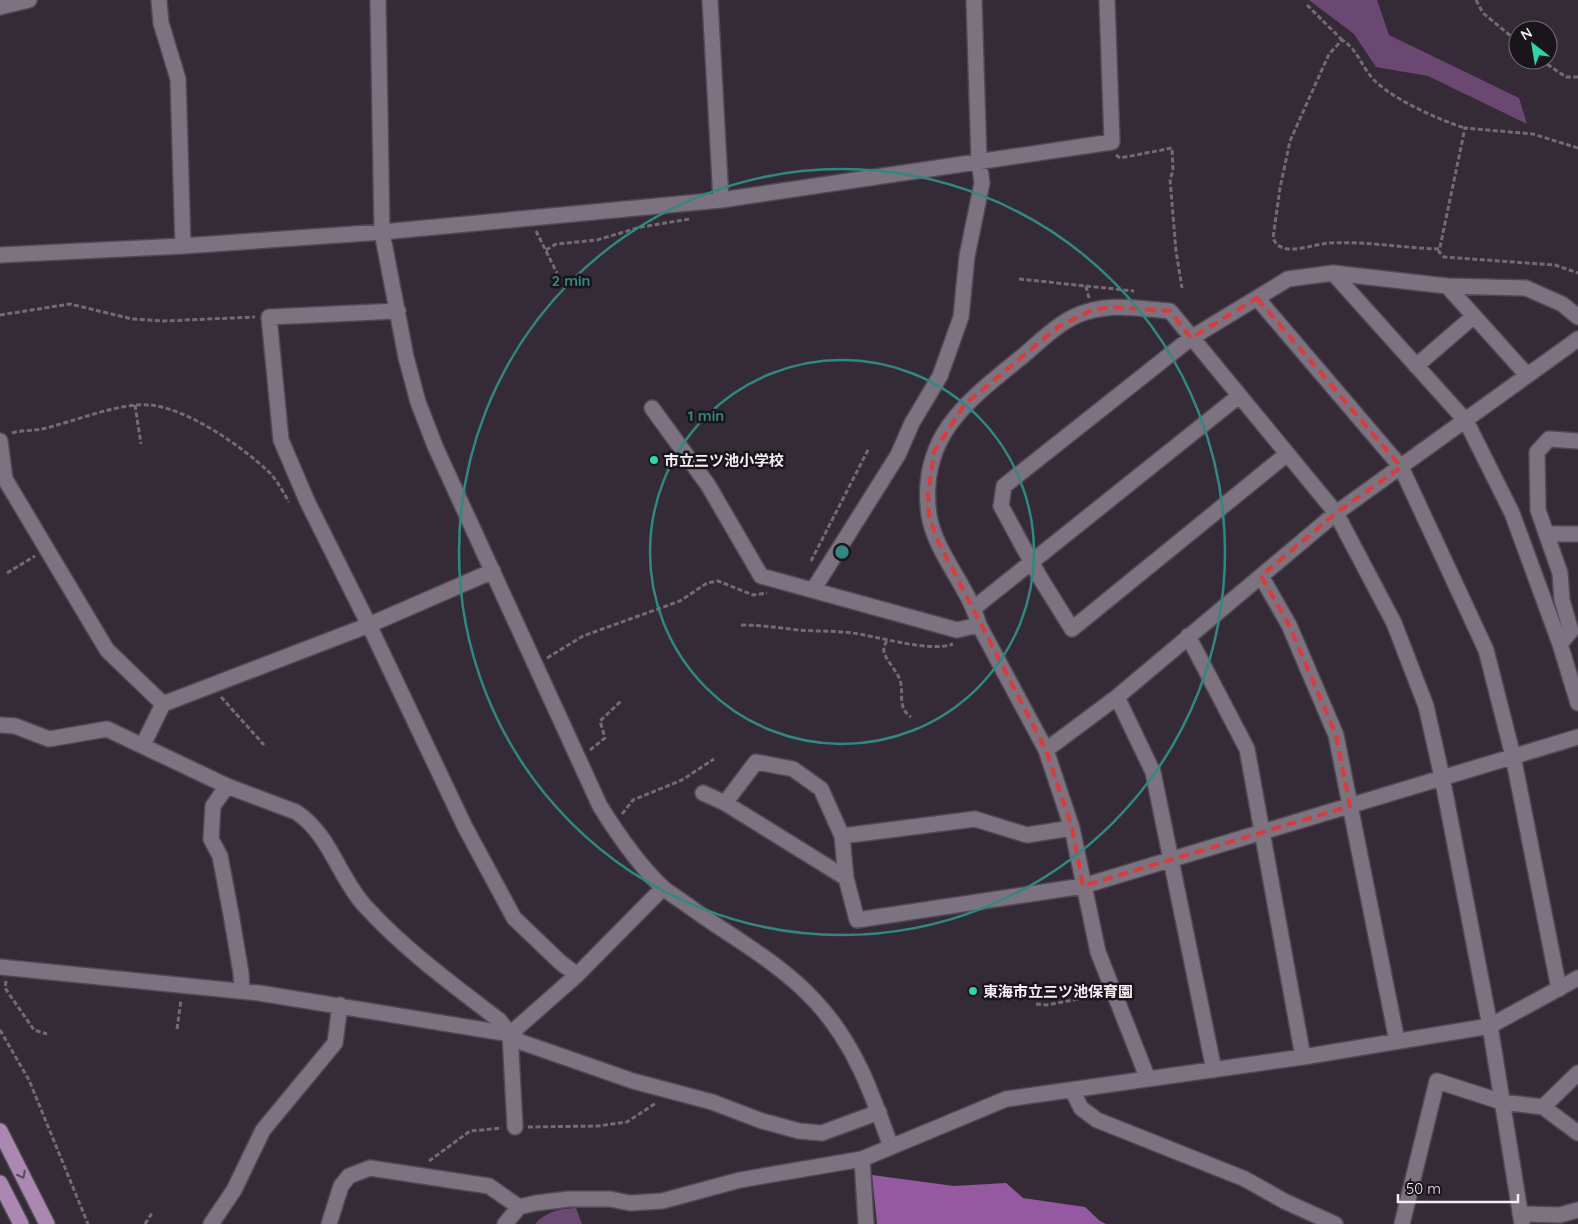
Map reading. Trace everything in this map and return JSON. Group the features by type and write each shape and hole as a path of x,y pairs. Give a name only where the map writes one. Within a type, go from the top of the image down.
{"main road":[{"path":"0,1131 48,1224"},
{"path":"0,1183 21,1224"}],"street":[{"path":"0,7 29,0"},
{"path":"158,0 160,23 178,79 184,246"},
{"path":"378,0 382,232 406,357 418,402 435,446 577,757 610,823 628,849 663,888 778,968 814,1000 849,1045 871,1089 891,1147"},
{"path":"710,0 721,200"},
{"path":"806,588 898,455 912,423 940,376 961,317 967,256 982,183 979,161 974,0"},
{"path":"0,254 184,246 382,232 721,200 1112,142 1107,0"},
{"path":"1333,273 1466,421 1512,513 1560,644 1578,703"},
{"path":"1287,454 1072,628 1032,563 1001,506 1004,486 1191,338 1288,279 1333,273 1447,286 1526,288 1562,304 1578,317"},
{"path":"1447,286 1527,375"},
{"path":"1257,298 1401,467 1486,650 1513,756 1559,989"},
{"path":"1148,1079 1098,952 1072,828 1046,750 979,625 974,608 938,541 929,517 928,472 942,434 954,417 976,395 1058,327 1085,312 1113,307 1170,311 1336,514 1394,622 1426,706 1442,778 1490,1026 1521,1219 1560,1216 1578,1210"},
{"path":"398,311 268,317 280,440 307,501 369,625 423,742 514,918 560,962 577,975"},
{"path":"1416,366 1474,316"},
{"path":"1046,750 1117,697 1336,514 1578,339"},
{"path":"974,608 1239,396"},
{"path":"652,408 708,485 761,576 957,630 979,625"},
{"path":"4,438 5,479 107,650 163,704"},
{"path":"1560,644 1571,631 1562,600 1560,573 1548,534 1538,510 1537,452 1549,439 1578,441"},
{"path":"1548,534 1578,534"},
{"path":"143,745 163,704 369,625 493,571"},
{"path":"1261,576 1289,625 1336,735 1397,1041"},
{"path":"1188,636 1247,749 1303,1057"},
{"path":"1117,697 1153,772 1214,1070"},
{"path":"0,725 15,726 49,739 107,729 227,786 302,816 328,847 347,884 406,949 499,1020 510,1034 521,1042 633,1081 712,1102 762,1121 799,1131 822,1133 879,1112"},
{"path":"725,803 756,762 793,769 821,789 842,836 846,878 857,920 1083,886 1261,834 1578,737"},
{"path":"227,786 213,806 212,839 220,856 242,973 242,990"},
{"path":"703,793 725,803 846,878"},
{"path":"842,836 975,820 1027,835 1072,828"},
{"path":"510,1034 577,975 663,888"},
{"path":"2,966 112,980 242,990 510,1034"},
{"path":"505,1224 511,1214 519,1207 569,1199 610,1199 630,1203 662,1201 740,1180 862,1158 1006,1099 1303,1057 1490,1026 1578,978"},
{"path":"211,1224 234,1190 263,1130 336,1043 340,1005"},
{"path":"510,1034 514,1127"},
{"path":"1543,1107 1578,1073"},
{"path":"1402,1224 1437,1081 1502,1102 1543,1107 1578,1133"},
{"path":"1072,1090 1081,1108 1097,1120 1245,1179 1284,1201 1335,1224"},
{"path":"862,1158 866,1224"},
{"path":"329,1224 340,1186 355,1172 370,1168 489,1186 519,1207"}],"path":[{"path":"1476,0 1483,13 1508,34"},
{"path":"1307,5 1342,40 1351,45 1368,72 1381,86 1449,123 1466,128 1533,134 1578,148"},
{"path":"1342,40 1329,54 1290,141 1273,238 1276,244 1289,249 1329,243 1439,249"},
{"path":"1556,70 1566,77 1578,77"},
{"path":"1466,128 1439,252 1444,258 1555,265 1578,273"},
{"path":"1112,142 1115,153 1120,158 1172,148 1173,171 1170,179 1176,251 1182,288"},
{"path":"546,250 556,244 597,240 641,227 686,222 694,214 694,202"},
{"path":"532,218 532,222 557,272"},
{"path":"1018,279 1135,291"},
{"path":"0,315 57,304 70,304 132,319 163,321 268,317"},
{"path":"135,405 142,444"},
{"path":"4,438 135,405 166,408 227,440 269,472 292,508 307,501"},
{"path":"806,588 869,448"},
{"path":"8,572 47,548"},
{"path":"536,665 583,636 680,601 707,583 718,581 753,595 764,595 776,588 780,581"},
{"path":"741,625 773,625 791,630 852,633 887,641 943,648 959,639 957,630"},
{"path":"887,641 884,646 884,653 899,677 901,683 901,704 905,713 911,717"},
{"path":"213,685 216,691 264,745"},
{"path":"577,757 599,744 605,738 600,721 621,701"},
{"path":"610,823 623,814 633,800 682,780 714,759"},
{"path":"2,966 5,988 34,1030 47,1034"},
{"path":"177,1029 183,984"},
{"path":"1036,1004 1046,1005 1114,993"},
{"path":"0,1030 29,1080 88,1224"},
{"path":"414,1175 464,1133 470,1131 514,1127 598,1126 627,1122 669,1095 672,1090"},
{"path":"146,1224 152,1213"}],"highlighted area":[{"path":"1257,298 1401,467 1336,513 1261,576 1289,625 1336,735 1350,806 1083,886 1072,828 1046,750 938,541 929,517 928,495 934,452 964,405 1058,327 1092,310 1113,307 1170,311 1191,338"}],"shaded area":[{"path":"1309,0 1377,0 1389,35 1519,98 1527,124 1428,76 1376,67 1354,34"},
{"path":"872,1175 954,1186 1006,1183 1023,1198 1085,1207 1106,1224 877,1224"},
{"path":"576,1208 582,1224 535,1224 544,1216 554,1212"}],"place":[{"name":"市立三ツ池小学校","path":"654,460"},
{"name":"東海市立三ツ池保育園","path":"973,991"}]}
